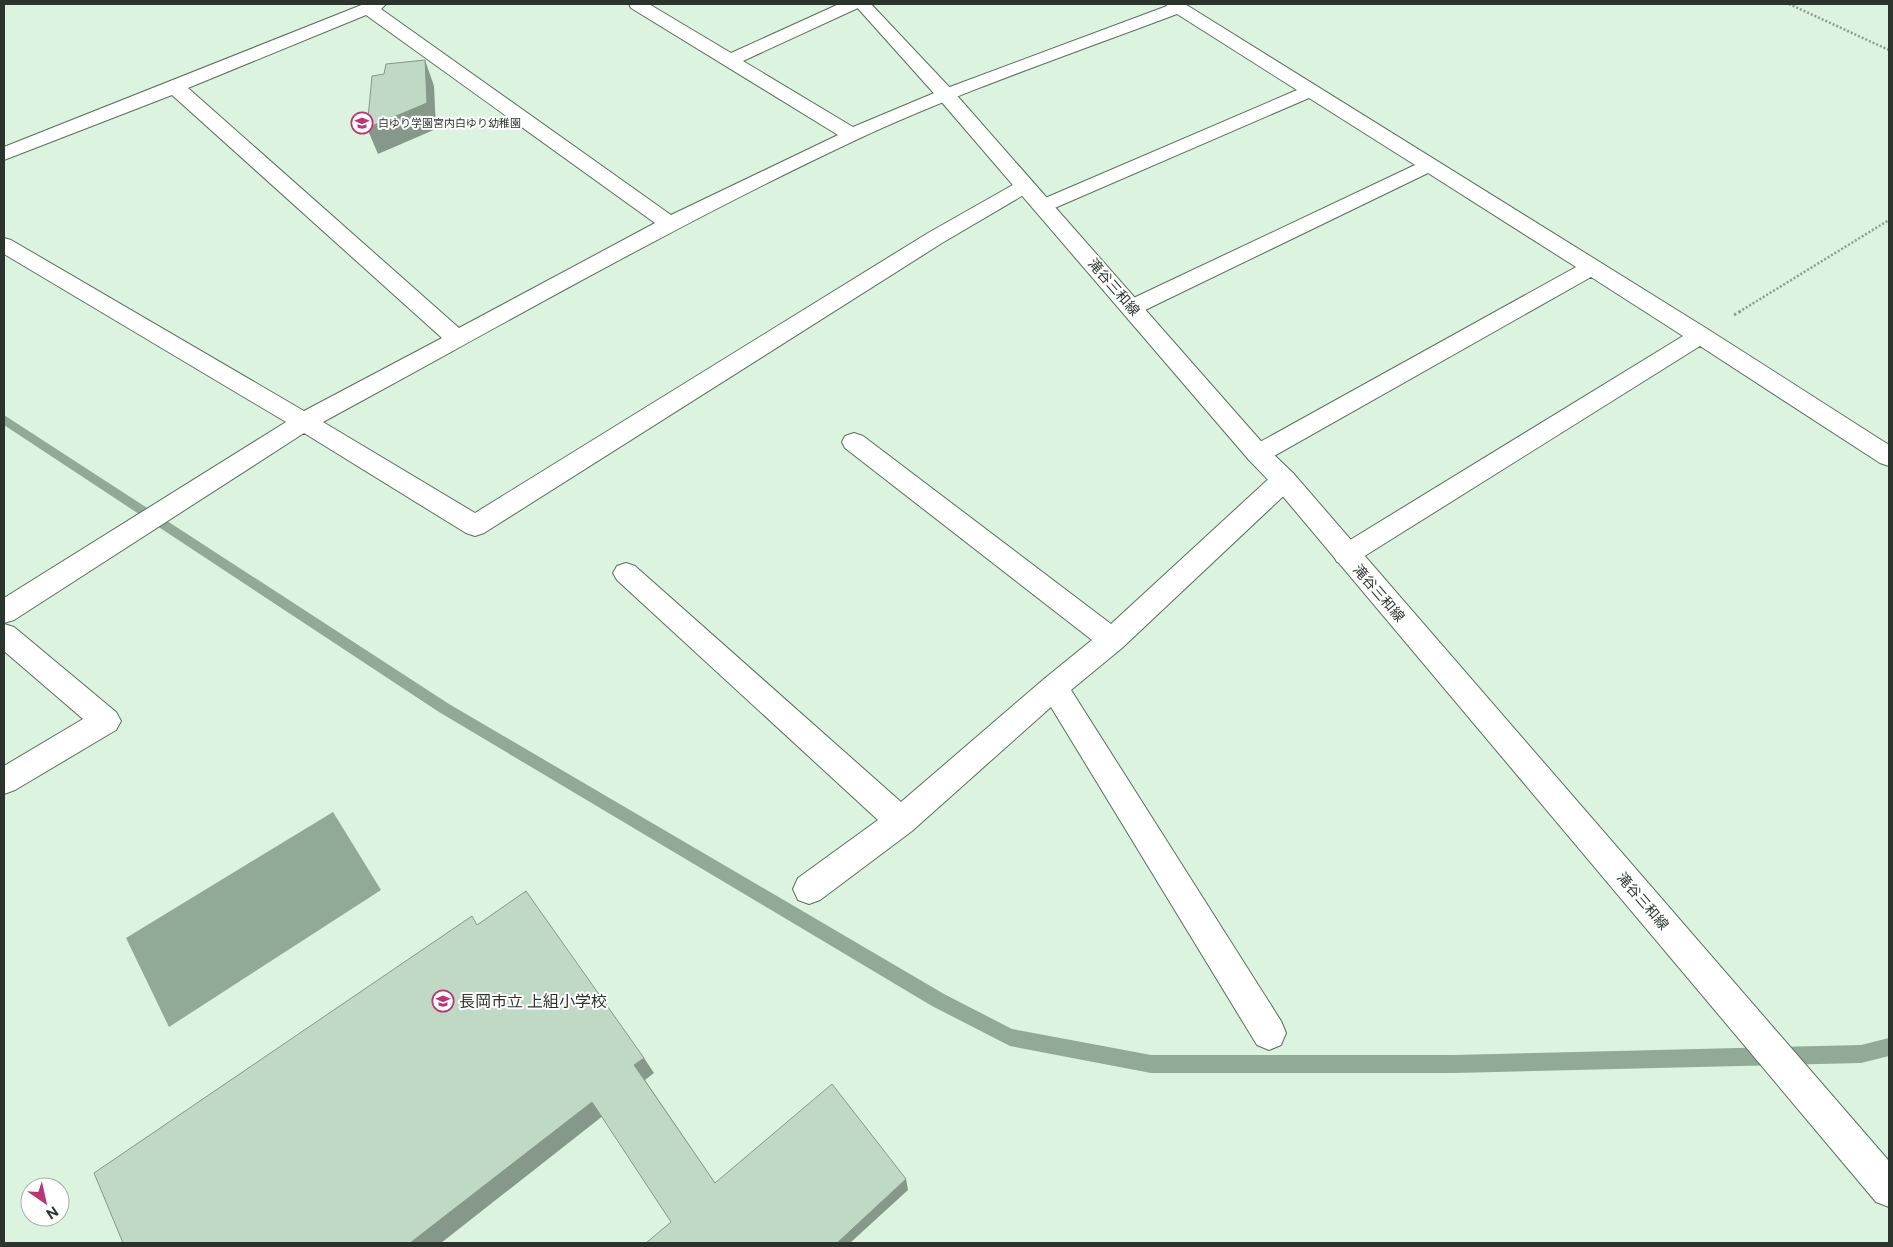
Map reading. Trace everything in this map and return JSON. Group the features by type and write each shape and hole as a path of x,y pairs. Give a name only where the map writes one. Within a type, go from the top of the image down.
{"street":[{"path":"637,4 852,136"},
{"path":"731,60 852,4"},
{"name":"滝谷三和線","path":"862,4 946,95 1258,454 1284,480 1346,555 1889,1189"},
{"path":"4,612 304,422 670,224 852,136 946,95 1176,5 1428,166 1701,336 1889,458"},
{"path":"4,154 373,6 670,224"},
{"path":"175,87 458,339"},
{"path":"1043,206 1310,91"},
{"path":"1132,307 1428,166"},
{"path":"4,245 304,422 475,526 935,238 1025,186"},
{"path":"1258,454 1591,268"},
{"path":"1346,555 1684,344 1701,336"},
{"path":"854,442 1112,640"},
{"path":"809,889 901,821 1054,687 1112,640 1284,480"},
{"path":"626,573 901,821"},
{"path":"4,635 106,721 4,781"},
{"path":"1054,687 1268,1033"}],"path":[{"path":"1789,4 1889,50"},
{"path":"1701,336 1889,220"}],"shaded area":[{"path":"333,812 381,890 169,1027 126,938"}],"building":[{"path":"425,60 427,103 367,128 372,76 384,74 386,64"},
{"path":"526,891 644,1058 634,1065 715,1183 832,1084 906,1179 837,1243 646,1243 671,1222 592,1102 410,1243 123,1243 94,1173 472,916 477,925"}],"waterway":[{"path":"4,419 444,708 938,1000 1010,1037 1151,1064 1454,1064 1861,1054 1889,1047"}],"place":[{"name":"白ゆり学園宮内白ゆり幼稚園","path":"362,123"},
{"name":"長岡市立 上組小学校","path":"443,1001"}]}
